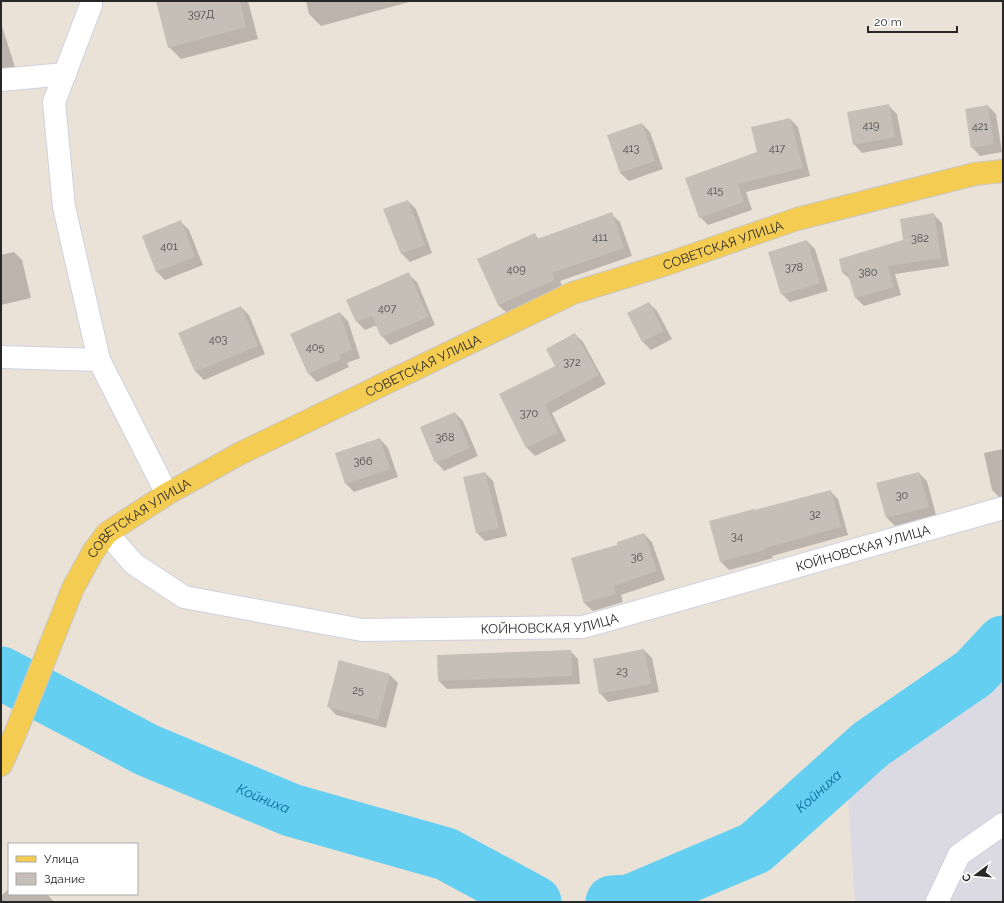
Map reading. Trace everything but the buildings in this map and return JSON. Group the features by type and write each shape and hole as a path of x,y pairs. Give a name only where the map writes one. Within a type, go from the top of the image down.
{"main road":[{"name":"СОВЕТСКАЯ УЛИЦА","path":"1,765 15,734 72,588 93,552 107,533 167,494 239,454 573,293 667,264 797,219 975,174 1003,171"}],"street":[{"path":"91,5 54,102 64,207 99,360 167,494"},
{"path":"1,80 64,74"},
{"path":"1,357 99,360"},
{"name":"КОЙНОВСКАЯ УЛИЦА","path":"107,533 134,564 184,597 362,630 583,628 1003,508"},
{"path":"937,902 959,855 1003,824"}],"shaded area":[{"path":"1003,634 1003,902 855,902 845,755"}],"waterway":[{"name":"Койниха","path":"612,902 630,901 755,848 871,744 974,673 1003,642"},
{"name":"Койниха","path":"1,673 147,750 291,810 446,854 535,902"}]}
